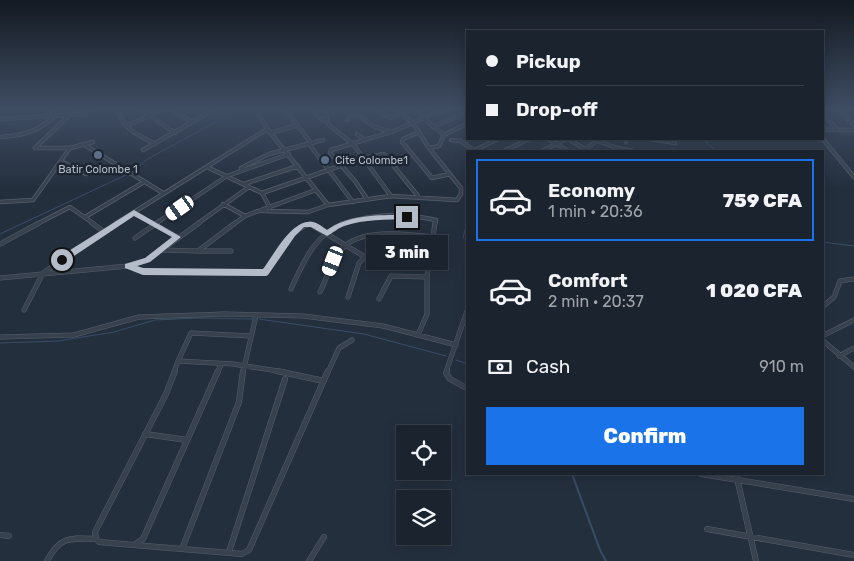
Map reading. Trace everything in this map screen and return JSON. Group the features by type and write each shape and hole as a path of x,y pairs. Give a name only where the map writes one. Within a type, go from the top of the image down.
{"street":[{"path":"0,137 16,135"},
{"path":"49,135 35,148 70,148 93,142"},
{"path":"140,135 154,144"},
{"path":"143,150 171,135"},
{"path":"24,310 43,273 163,193 257,135"},
{"path":"272,135 289,154 328,206"},
{"path":"304,135 353,202"},
{"path":"342,135 353,144 390,196"},
{"path":"359,135 365,140"},
{"path":"367,199 355,179 340,166 330,152 381,135"},
{"path":"412,135 403,139 402,142 432,178 450,174"},
{"path":"263,211 302,213 328,206 390,196 418,196 457,200 461,194 461,188 421,135"},
{"path":"429,148 439,146 444,135"},
{"path":"451,140 461,141 466,139"},
{"path":"235,173 252,160 284,149 323,140"},
{"path":"475,150 496,140"},
{"path":"506,150 527,140"},
{"path":"550,140 566,150"},
{"path":"544,150 565,140"},
{"path":"569,140 586,150 599,140 617,148 628,150"},
{"path":"658,140 675,143"},
{"path":"824,140 854,178"},
{"path":"461,141 472,150"},
{"path":"83,144 163,193"},
{"path":"0,202 34,200 70,148"},
{"path":"135,238 227,176 289,154"},
{"path":"363,158 384,154 418,196"},
{"path":"62,161 86,174"},
{"path":"244,184 298,166"},
{"path":"262,193 340,166"},
{"path":"207,167 262,193 270,208"},
{"path":"85,217 144,182"},
{"path":"0,278 128,266 148,260 177,237 249,187"},
{"path":"198,251 245,216 316,190"},
{"path":"223,204 245,216"},
{"path":"0,244 70,207 104,232"},
{"path":"134,213 177,237"},
{"path":"291,289 307,256 327,233 344,224 394,216 436,220 427,277 428,314 425,326 418,335"},
{"path":"128,266 143,272 266,272 299,227 312,225 365,257"},
{"path":"320,292 333,261 345,244 361,238 392,234 434,237"},
{"path":"160,250 231,251"},
{"path":"348,297 359,263 365,257 398,253 429,256"},
{"path":"379,299 391,276 427,277"},
{"path":"824,306 834,298 840,281 854,279"},
{"path":"0,337 74,335 139,317 225,314 303,316 383,326 456,345"},
{"path":"466,314 446,373 450,379 466,388"},
{"path":"182,548 239,402 244,366 256,316"},
{"path":"824,335 854,320"},
{"path":"96,539 95,532 166,394 187,336 191,332 251,336"},
{"path":"47,561 58,542 67,538 96,539 99,542 242,554 249,550 253,545 339,348 352,340"},
{"path":"824,342 854,367"},
{"path":"839,356 854,348"},
{"path":"178,362 244,366 324,381"},
{"path":"134,545 142,539 221,364"},
{"path":"229,552 285,378"},
{"path":"145,434 187,440"},
{"path":"713,475 737,477 854,500"},
{"path":"737,477 756,561"},
{"path":"706,529 854,554"},
{"path":"0,535 9,536"},
{"path":"309,561 324,537"},
{"path":"51,561 52,550"}],"waterway":[{"path":"132,172 146,160 191,135"},
{"path":"704,140 715,150"},
{"path":"0,234 128,174"},
{"path":"463,238 466,226"},
{"path":"824,242 854,246"},
{"path":"0,343 58,341 114,332 155,320 197,318 253,319"},
{"path":"259,319 364,334 446,356"},
{"path":"456,360 466,363"},
{"path":"572,475 600,550 606,561"}],"place":[{"name":"Batir Colombe 1","path":"98,155"},
{"name":"Cite Colombe1","path":"325,160"}],"route":[{"path":"62,260 134,213 177,237 148,260 128,266 143,272 266,272 292,234 302,225 310,224 327,233 339,225 352,222 394,216 407,217"}]}
